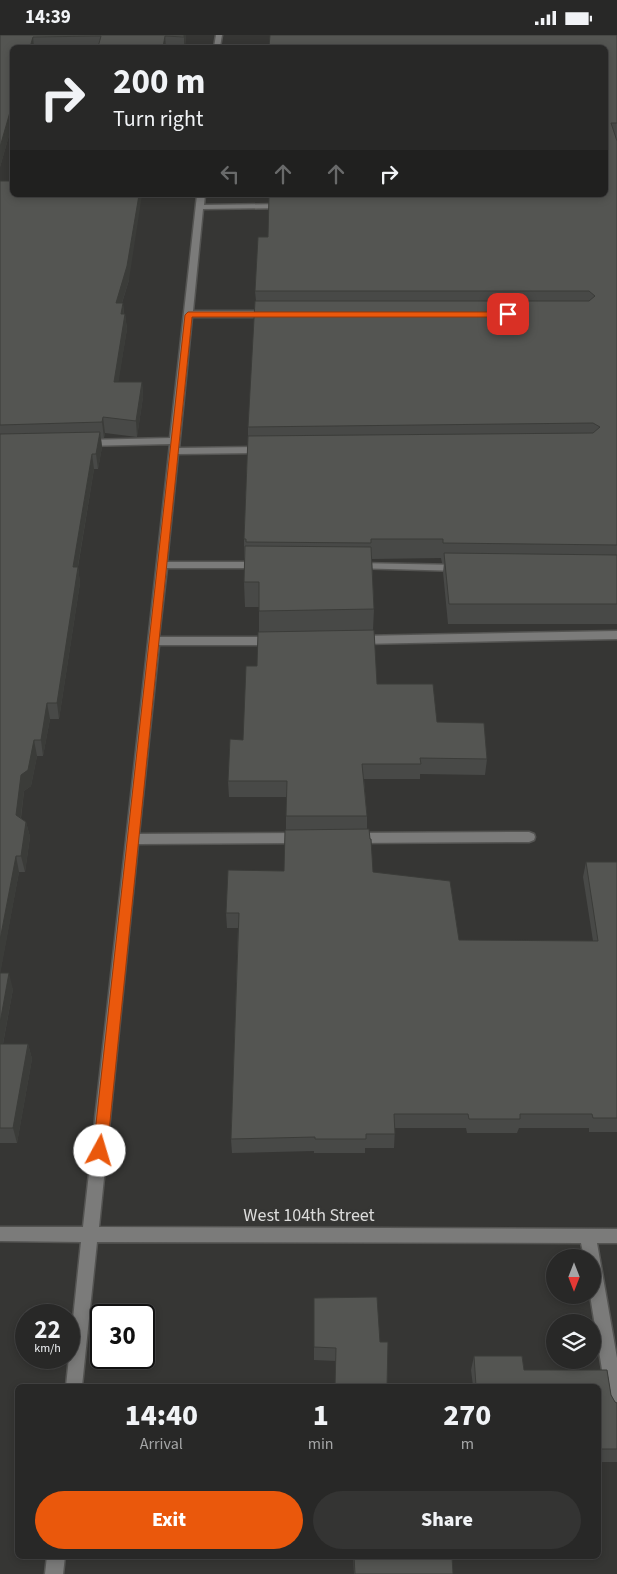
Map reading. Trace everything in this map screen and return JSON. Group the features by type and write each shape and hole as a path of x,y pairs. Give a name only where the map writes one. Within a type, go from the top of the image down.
{"street":[{"path":"74,1384 201,201 291,206"},
{"path":"188,315 282,315"},
{"path":"78,443 273,450"},
{"path":"162,565 273,565"},
{"path":"341,566 467,568"},
{"path":"348,640 617,635"},
{"path":"154,641 288,641"},
{"path":"341,838 529,837"},
{"path":"133,839 312,838"},
{"name":"West 104th Street","path":"0,1234 617,1236"},
{"path":"588,1236 590,1249"},
{"path":"600,1304 617,1407"},
{"path":"54,1574 56,1559"}],"building":[{"path":"0,35 184,35 184,37 165,36 163,45 99,45 101,36 33,37 31,45 10,45 10,112 0,147"},
{"path":"270,35 617,35 617,123 611,123 617,141 617,545 443,543 443,539 371,539 371,543 246,542 246,539 244,539 248,436 593,433 600,427 593,423 248,427 255,301 589,301 595,296 589,291 255,291 258,237 268,237 269,197 608,197 608,45 269,45"},
{"path":"0,181 10,181 10,197 139,197 127,266 116,303 123,303 121,314 125,314 114,382 142,382 136,421 103,417 102,422 0,425"},
{"path":"100,432 96,454 92,454 73,567 78,567 57,703 47,703 41,740 34,740 28,770 21,775 16,815 26,822 21,856 16,856 0,940 0,434"},
{"path":"245,546 371,547 374,609 259,611 259,582 244,582"},
{"path":"444,553 617,555 617,604 449,604"},
{"path":"374,630 377,684 433,684 437,722 484,723 487,759 420,758 421,764 362,764 367,816 286,816 287,781 228,781 230,739 243,740 246,666 257,666 258,632"},
{"path":"369,829 373,872 450,881 459,940 598,941 586,862 617,862 617,1118 593,1118 592,1114 520,1114 520,1119 469,1119 468,1114 394,1114 395,1134 366,1134 366,1139 315,1139 315,1137 231,1139 239,913 226,913 228,870 284,871 285,830"},
{"path":"0,973 9,973 0,1023"},
{"path":"0,1044 28,1044 13,1128 0,1128"},
{"path":"377,1297 380,1342 388,1342 387,1384 335,1384 336,1348 314,1347 314,1298"},
{"path":"474,1356 522,1356 524,1370 607,1370 611,1395 617,1403 617,1449 601,1449 601,1384 476,1384"},
{"path":"354,1559 452,1559 453,1574 355,1574"}],"route":[{"path":"100,1151 188,315 508,314"}]}
